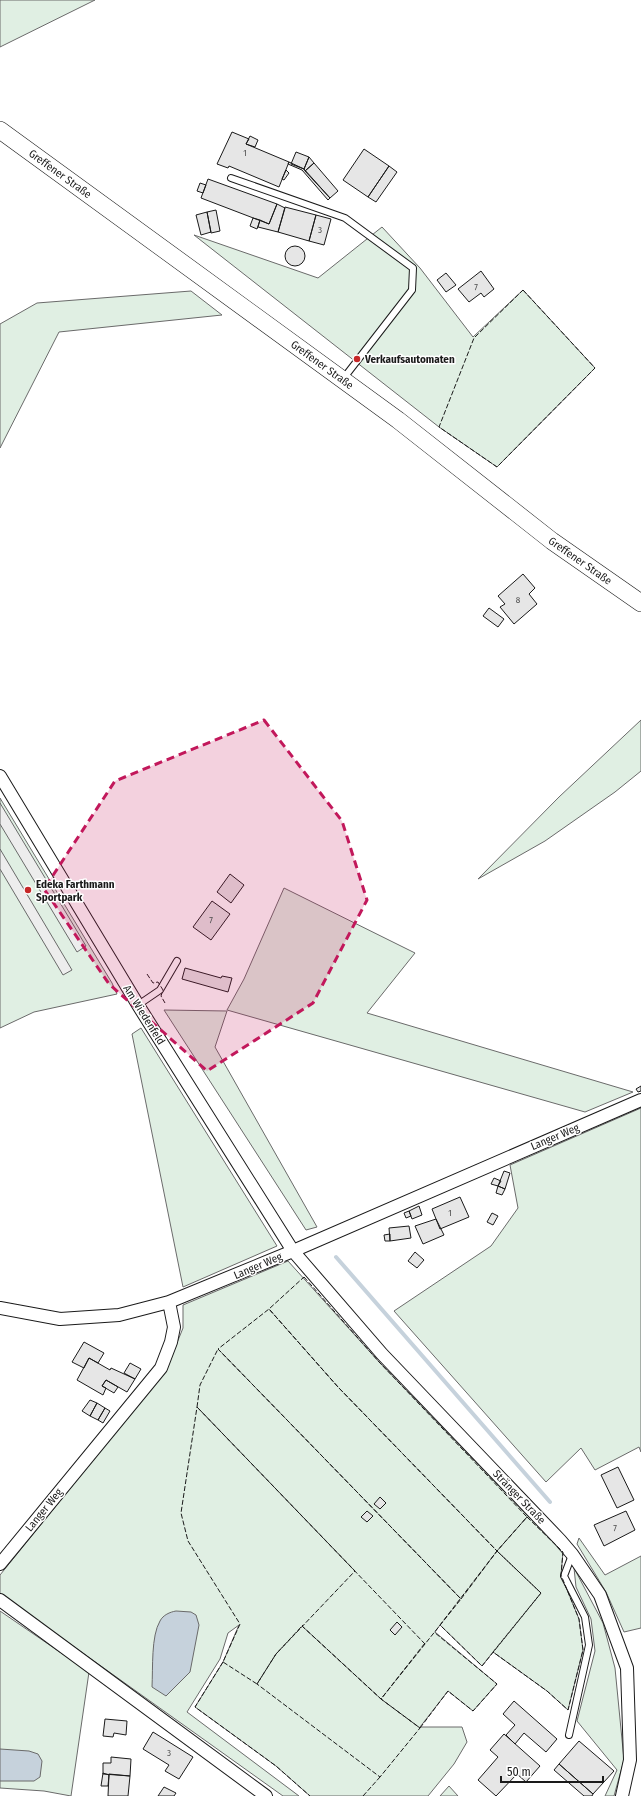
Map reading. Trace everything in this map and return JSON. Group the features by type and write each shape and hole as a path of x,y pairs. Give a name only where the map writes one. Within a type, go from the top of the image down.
{"main road":[{"name":"Greffener Straße","path":"0,130 398,420 552,541 641,604"}],"street":[{"name":"Am Wiedenfeld","path":"0,776 138,1005 293,1251"},
{"name":"Langer Weg","path":"0,1564 161,1368 171,1342 174,1327 169,1302 293,1251 641,1100"},
{"name":"Stränger Straße","path":"293,1251 382,1354 572,1554 600,1595 627,1668 630,1760 622,1796"},
{"path":"0,1308 60,1319 119,1315 169,1302"},
{"path":"0,1600 266,1796"}],"lane":[{"path":"231,178 346,218 413,268 412,290 342,380"},
{"path":"138,1005 160,990 177,961"},
{"path":"569,1735 589,1645 585,1617 564,1576 572,1554"}],"highlighted area":[{"path":"264,720 342,821 367,900 313,1003 207,1071 109,984 44,889 115,781"}],"green space":[{"path":"0,0 95,0 0,47"},
{"path":"382,227 420,268 473,337 523,290 595,368 497,467 439,427 194,235 318,278"},
{"path":"191,291 222,315 59,332 0,448 0,324 37,303"},
{"path":"641,720 641,771 615,792 545,841 478,879 559,797"},
{"name":"Edeka Farthmann Sportpark","path":"0,798 112,983 117,994 34,1012 0,1028"},
{"path":"284,888 415,953 367,1013 633,1092 585,1112 227,1010 244,979"},
{"path":"164,1010 227,1011 215,1047 317,1227 306,1230"},
{"path":"141,1028 277,1246 183,1287 132,1034"},
{"path":"641,1108 641,1452 639,1447 595,1470 581,1448 546,1482 394,1311 491,1246 518,1208 510,1165"},
{"path":"288,1261 380,1363 563,1552 561,1575 579,1619 583,1650 568,1710 547,1691 493,1652 482,1666 440,1625 435,1632 497,1684 473,1711 448,1691 420,1727 462,1727 467,1742 454,1764 428,1796 310,1796 276,1766 195,1707 223,1662 239,1625 228,1633 220,1659 187,1712 299,1796 283,1796 0,1594 0,1575 166,1370 183,1328 183,1305"},
{"path":"579,1538 605,1575 641,1556 641,1628 624,1632 606,1592 577,1544"},
{"path":"574,1568 603,1623 615,1668 624,1760 614,1796 605,1796 617,1770 577,1721 595,1651 591,1619 576,1587"},
{"path":"0,1611 89,1672 71,1796 44,1791 0,1788"},
{"path":"449,1786 458,1796 440,1796"}],"shaded area":[{"path":"0,803 86,946 77,952 0,824"},
{"path":"0,849 72,970 63,975 0,869"},
{"path":"176,1611 191,1612 196,1615 199,1625 190,1672 166,1696 152,1687 154,1643 157,1627 161,1619 167,1614"},
{"path":"0,1749 29,1751 38,1754 42,1761 40,1777 34,1781 0,1781"}],"building":[{"path":"232,132 249,139 246,144 289,162 279,187 229,166 228,168 217,164"},
{"path":"250,136 258,140 255,147 246,144"},
{"path":"364,149 389,166 368,197 343,180"},
{"path":"296,152 309,157 304,169 291,164"},
{"path":"309,157 314,163 305,171 304,169"},
{"path":"289,162 304,169 330,198 328,200 302,170 288,164"},
{"path":"314,163 338,191 330,198 305,171"},
{"path":"389,166 397,172 376,202 368,197"},
{"path":"286,170 289,173 284,180 282,179"},
{"path":"208,179 277,204 269,224 201,198"},
{"path":"200,183 206,185 203,193 197,191"},
{"path":"277,204 285,208 278,232 258,227 260,220 269,224"},
{"path":"285,207 316,215 309,241 278,232"},
{"path":"216,210 220,231 211,233 207,212"},
{"path":"207,212 211,232 201,235 196,215"},
{"path":"316,215 331,219 324,245 309,241"},
{"path":"253,218 260,220 257,229 250,226"},
{"path":"295,246 302,249 305,256 302,263 295,266 288,263 285,256 288,249"},
{"path":"481,271 494,289 484,297 481,293 469,302 458,289"},
{"path":"446,273 456,285 446,292 437,280"},
{"path":"523,574 535,588 529,594 537,604 514,624 500,607 505,604 498,596"},
{"path":"489,608 504,619 498,627 483,616"},
{"path":"230,874 244,885 231,903 217,892"},
{"path":"212,901 230,914 211,940 193,927"},
{"path":"185,968 221,978 222,976 232,978 228,992 182,979"},
{"path":"641,1086 641,1091 638,1092 636,1089"},
{"path":"504,1171 510,1173 505,1189 498,1186"},
{"path":"494,1178 501,1181 498,1186 491,1184"},
{"path":"498,1186 505,1189 502,1195 496,1193"},
{"path":"460,1197 469,1217 440,1229 432,1209"},
{"path":"419,1206 422,1215 412,1219 409,1211"},
{"path":"409,1211 411,1216 406,1218 404,1213"},
{"path":"492,1213 498,1216 493,1225 487,1222"},
{"path":"436,1219 444,1235 423,1244 415,1226"},
{"path":"409,1226 411,1238 390,1241 389,1228"},
{"path":"390,1234 390,1241 385,1241 384,1235"},
{"path":"415,1252 424,1260 417,1268 408,1261"},
{"path":"84,1342 104,1353 98,1363 89,1358 84,1368 72,1362"},
{"path":"89,1358 110,1370 111,1368 135,1379 127,1392 106,1380 102,1386 106,1388 103,1395 77,1380"},
{"path":"130,1363 141,1369 135,1379 124,1373"},
{"path":"106,1380 118,1387 114,1393 102,1386"},
{"path":"90,1400 97,1403 90,1416 82,1411"},
{"path":"97,1403 105,1408 98,1420 90,1416"},
{"path":"105,1408 110,1411 103,1423 98,1420"},
{"path":"618,1467 634,1500 617,1508 601,1475"},
{"path":"380,1497 386,1503 380,1509 374,1504"},
{"path":"367,1511 373,1516 367,1522 361,1517"},
{"path":"626,1511 635,1530 604,1546 594,1525"},
{"path":"397,1622 402,1627 395,1635 390,1630"},
{"path":"514,1701 557,1739 546,1752 524,1733 515,1744 506,1735 515,1725 503,1714"},
{"path":"105,1719 127,1721 126,1735 114,1733 113,1737 103,1736"},
{"path":"153,1732 193,1757 179,1779 165,1771 169,1765 143,1749"},
{"path":"504,1734 540,1766 526,1782 517,1774 496,1796 478,1780 498,1757 490,1750"},
{"path":"579,1741 614,1771 593,1794 559,1764"},
{"path":"111,1757 131,1759 130,1776 103,1774 103,1763 111,1763"},
{"path":"559,1764 593,1794 592,1796 584,1796 554,1770"},
{"path":"103,1773 109,1775 108,1786 101,1786"},
{"path":"109,1774 130,1776 128,1796 108,1796"},
{"path":"164,1787 176,1793 174,1796 158,1796"}],"waterway":[{"path":"336,1257 550,1502"}],"fence":[{"path":"523,290 595,368 497,467 439,427 474,338 523,290"},
{"path":"147,974 153,983 158,982 163,990 161,996 165,1003"},
{"path":"304,1277 380,1363 527,1517 497,1551 338,1387 269,1309 304,1277"},
{"path":"461,1599 218,1349 269,1309 338,1387 497,1551 440,1625 482,1666 541,1593 497,1551 461,1599"},
{"path":"218,1349 461,1599 425,1644 197,1407 200,1385 218,1349"},
{"path":"197,1407 355,1571 276,1654 257,1684 223,1662 240,1624 188,1541 181,1513 197,1407"},
{"path":"527,1517 563,1552 561,1575 579,1619 583,1650 568,1710 547,1691 493,1652 541,1593 497,1551 527,1517"},
{"path":"303,1625 302,1626 381,1699 425,1643"},
{"path":"302,1626 381,1699 420,1728 380,1777 257,1684 276,1654 302,1626"},
{"path":"425,1644 381,1699 420,1728 448,1691 473,1711 497,1684 434,1632"},
{"path":"223,1662 195,1707 276,1766 310,1796"},
{"path":"363,1796 380,1777"}],"place":[{"name":"Verkaufsautomaten","path":"357,359"},
{"name":"Edeka Farthmann Sportpark","path":"28,890"}]}
